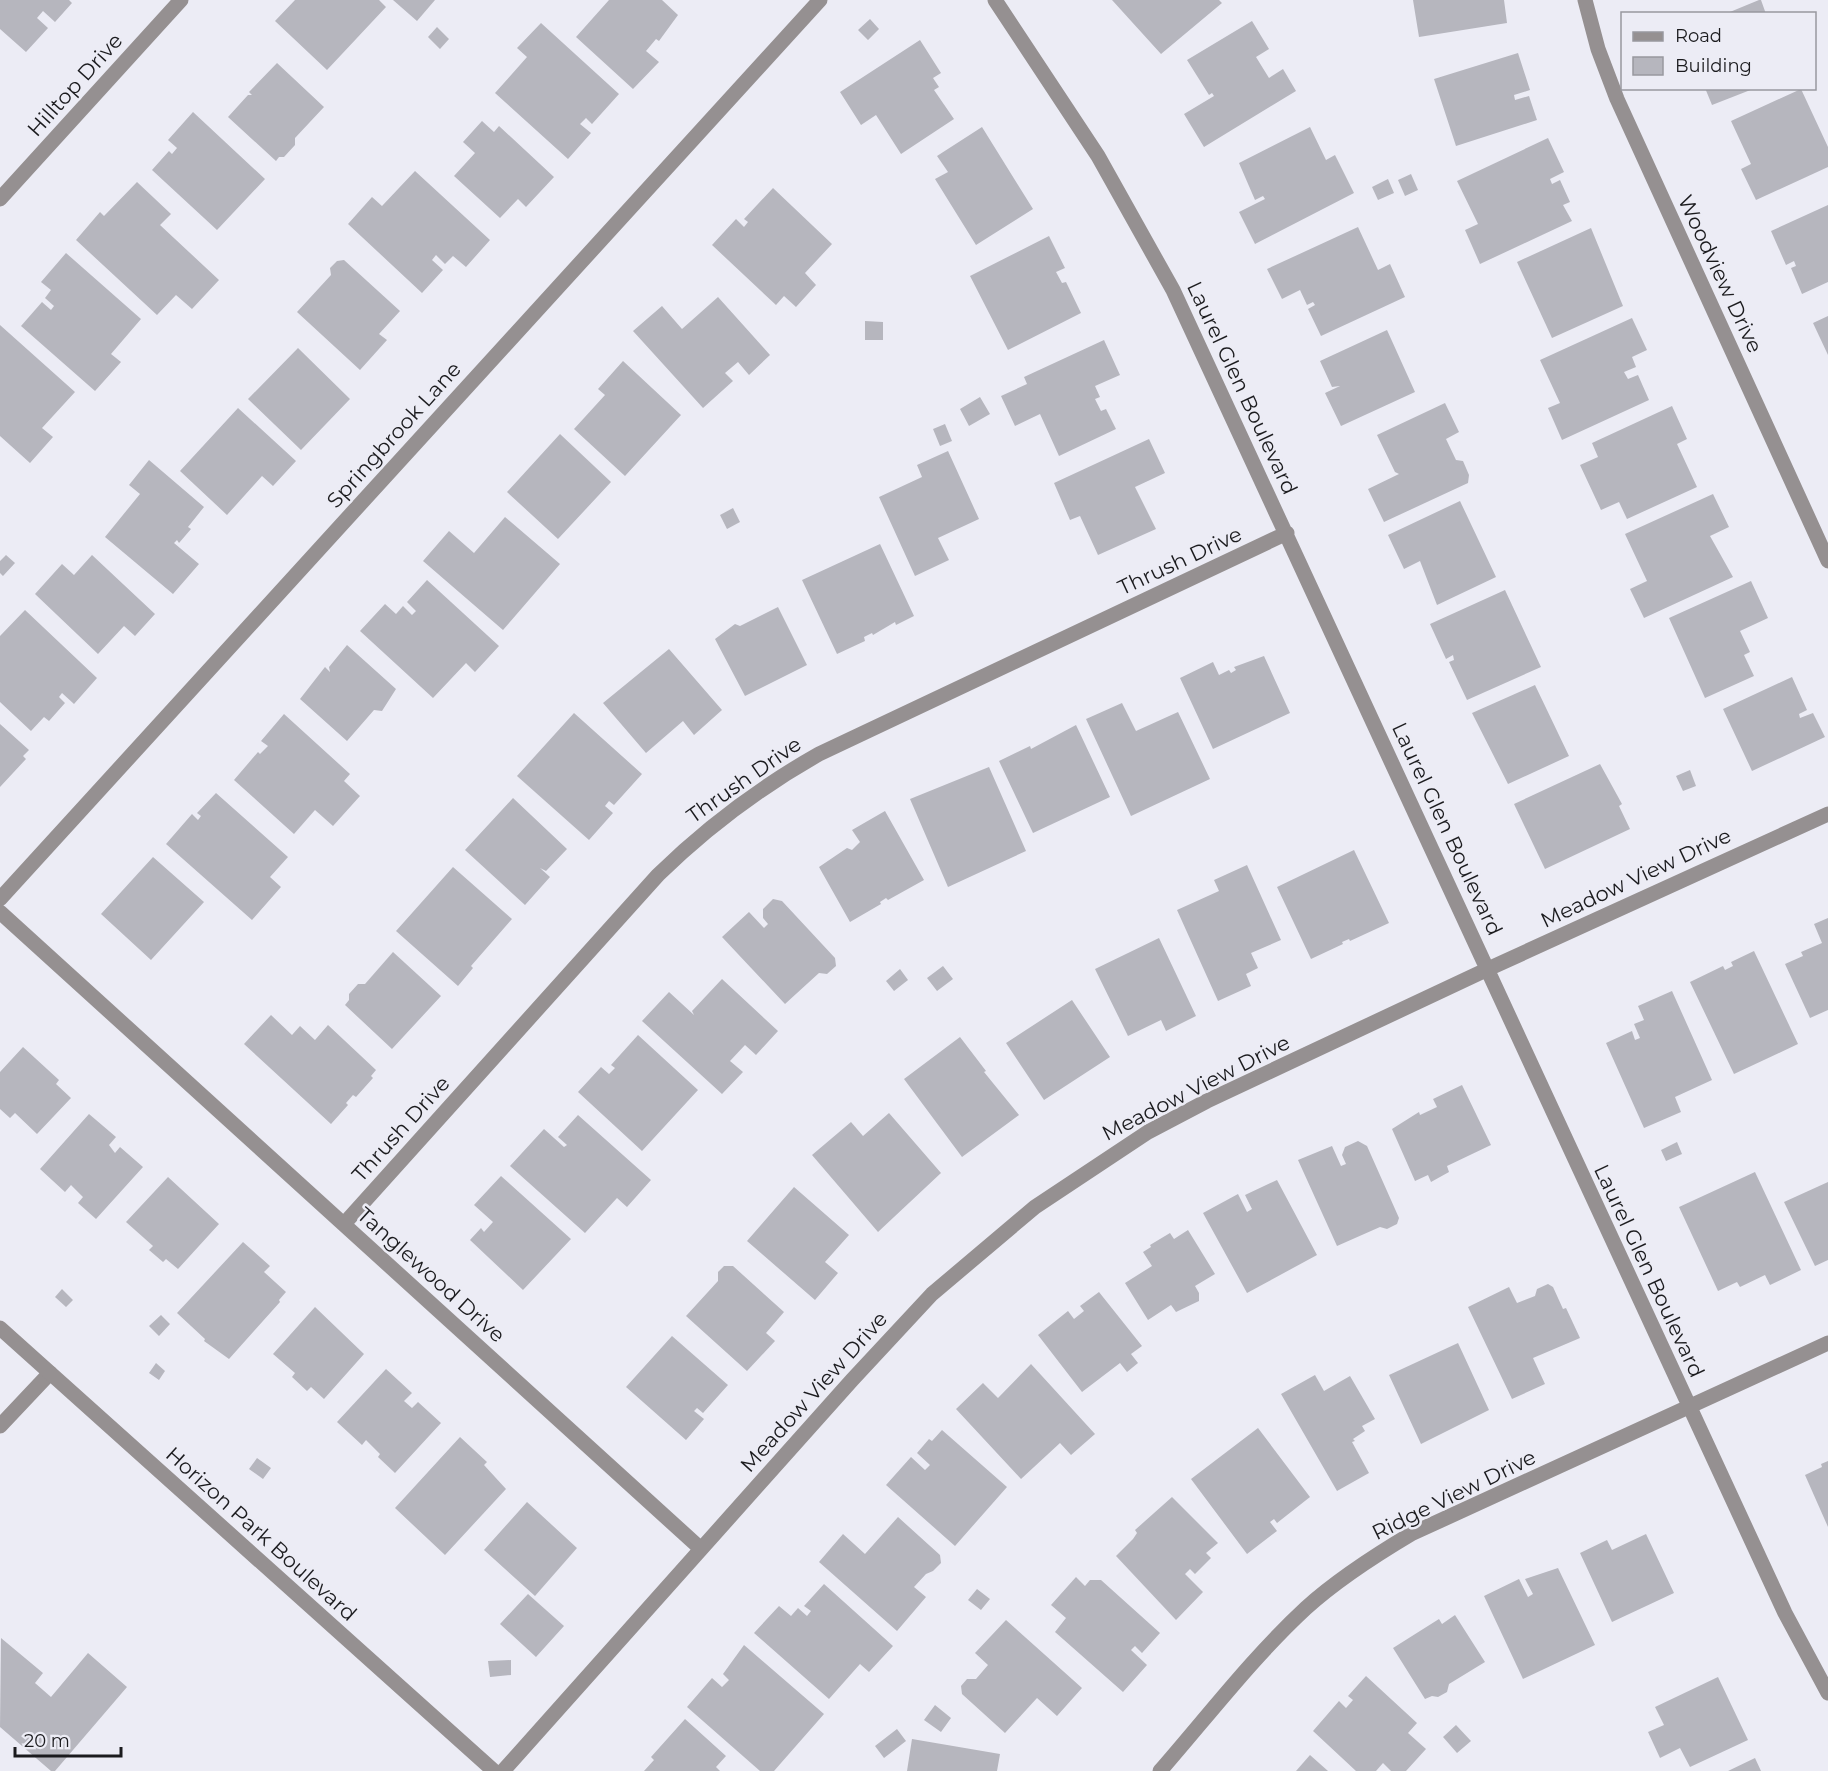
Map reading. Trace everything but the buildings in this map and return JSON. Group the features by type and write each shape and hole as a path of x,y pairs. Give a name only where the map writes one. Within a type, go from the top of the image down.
{"street":[{"name":"Hilltop Drive","path":"0,199 181,0"},
{"name":"Springbrook Lane","path":"0,899 820,0"},
{"name":"Laurel Glen Boulevard","path":"995,0 1098,156 1173,290 1689,1408 1785,1613 1828,1694"},
{"name":"Woodview Drive","path":"1585,0 1598,49 1617,99 1828,561"},
{"name":"Thrush Drive","path":"344,1224 658,875 734,808 775,779 819,754 1287,533"},
{"name":"Meadow View Drive","path":"502,1771 852,1380 932,1294 982,1249 1035,1207 1148,1132 1207,1101 1488,969 1828,814"},
{"name":"Tanglewood Drive","path":"0,912 701,1549"},
{"name":"Horizon Park Boulevard","path":"0,1328 494,1771"},
{"name":"Ridge View Drive","path":"1160,1771 1277,1637 1307,1607 1374,1556 1411,1534 1828,1343"},
{"path":"0,1426 50,1373"}]}
